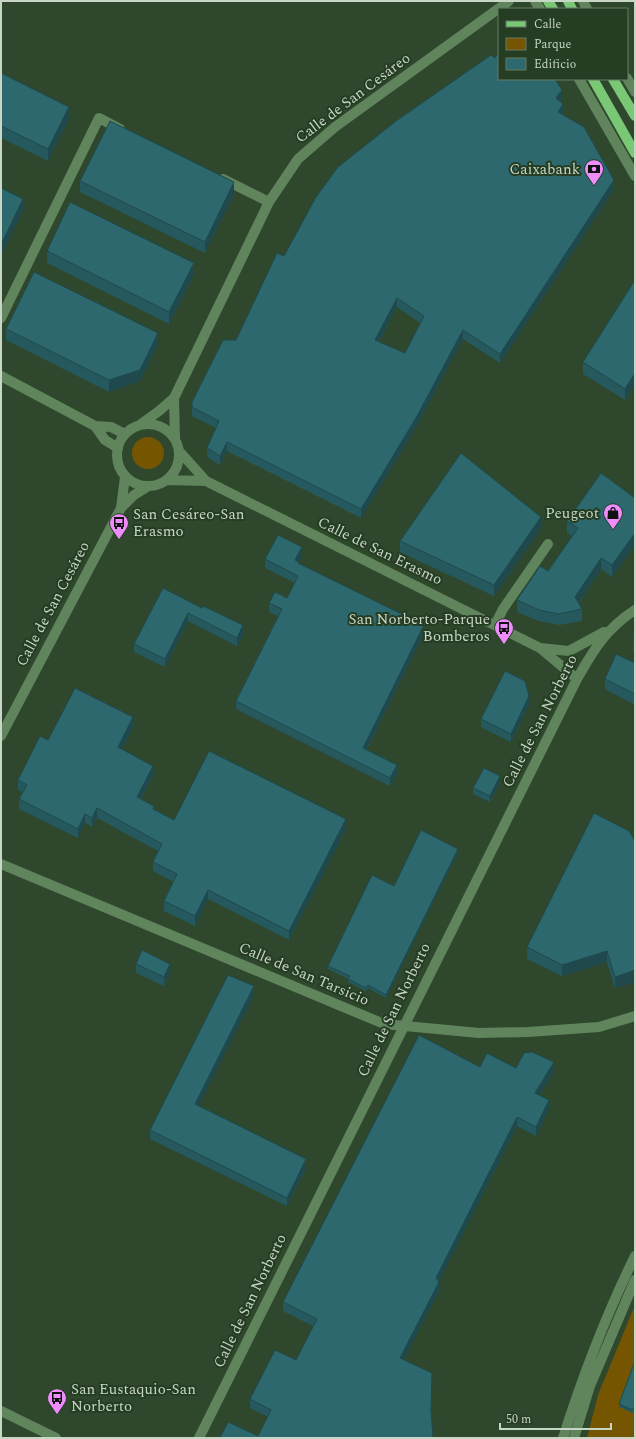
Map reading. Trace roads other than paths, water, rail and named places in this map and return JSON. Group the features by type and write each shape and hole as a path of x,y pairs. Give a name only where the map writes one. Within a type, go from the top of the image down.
{"main road":[{"path":"594,80 635,153"},
{"path":"615,80 635,116"}],"street":[{"name":"Calle de San Cesáreo","path":"498,8 508,1"},
{"name":"Calle de San Cesáreo","path":"141,424 174,398 269,202 298,159 335,128 498,8"},
{"path":"580,80 635,176"},
{"path":"628,80 635,92"},
{"path":"1,318 99,118 127,132"},
{"path":"212,174 269,202"},
{"path":"1,376 95,426 111,427 125,434"},
{"name":"Calle de San Cesáreo","path":"174,398 175,438"},
{"path":"141,424 161,426 169,431 175,438 180,452 178,466 168,480 156,486 147,487 133,483 125,477 118,463 118,448 125,434 141,424"},
{"path":"95,426 105,440 118,448"},
{"name":"Calle de San Erasmo","path":"180,452 206,481 540,648 577,679"},
{"name":"Calle de San Cesáreo","path":"121,508 125,477"},
{"name":"Calle de San Erasmo","path":"168,480 206,481"},
{"name":"Calle de San Cesáreo","path":"1,736 121,508 134,495 147,487"},
{"path":"495,625 503,609 548,544"},
{"name":"Calle de San Norberto","path":"199,1438 402,1026 577,679 594,648 609,630 635,610"},
{"name":"Calle de San Erasmo","path":"540,648 569,651 609,630"},
{"name":"Calle de San Tarsicio","path":"1,864 378,1021 402,1026 479,1033 528,1032 599,1027 635,1016"},
{"path":"563,1438 581,1381 614,1299 635,1256"},
{"path":"574,1438 590,1386 635,1280"},
{"path":"1,1411 56,1438"}],"place":[{"name":"Caixabank","path":"594,186"},
{"name":"Peugeot","path":"613,530"},
{"name":"San Cesáreo-San Erasmo","path":"119,540"},
{"name":"San Norberto-Parque Bomberos","path":"504,645"},
{"name":"San Eustaquio-San Norberto","path":"57,1415"}]}
